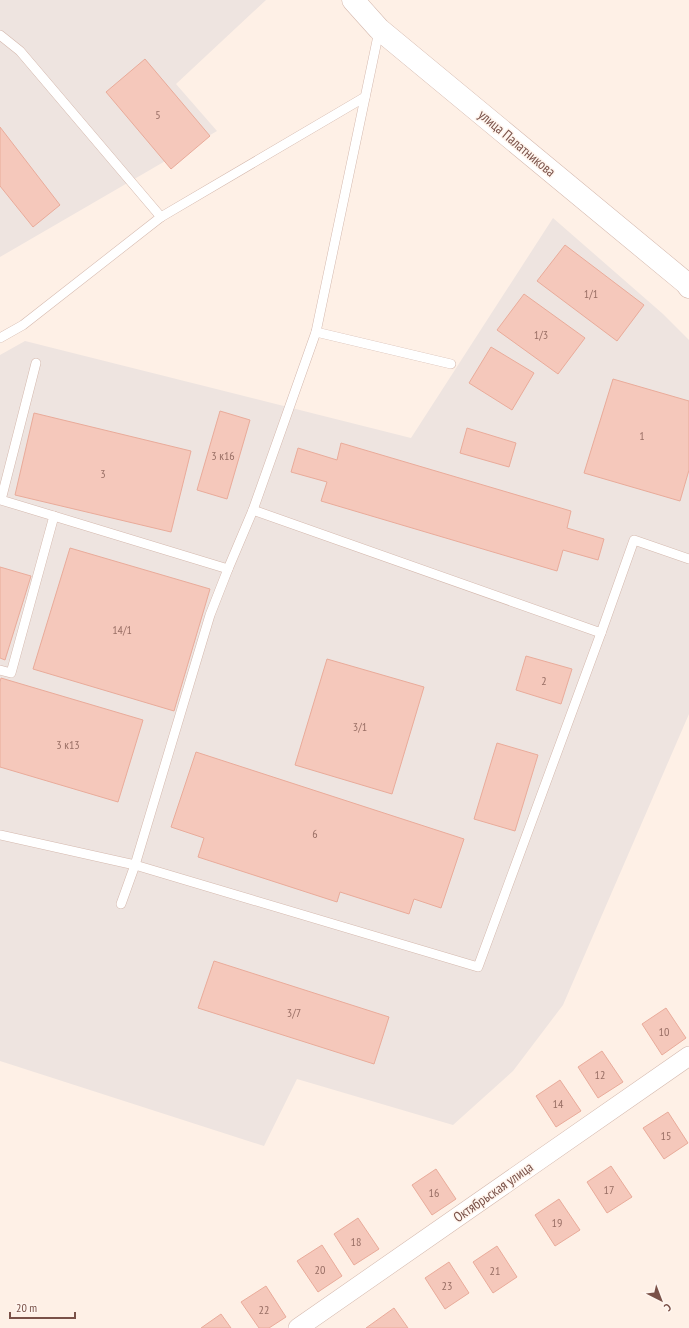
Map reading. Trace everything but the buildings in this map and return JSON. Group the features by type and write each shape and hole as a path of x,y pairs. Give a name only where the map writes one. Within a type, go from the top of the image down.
{"street":[{"name":"улица Палатникова","path":"353,0 379,29 688,285"},
{"name":"Октябрьская улица","path":"298,1328 689,1056"}],"lane":[{"path":"121,904 135,865 210,615 254,510 316,332 379,29"},
{"path":"0,35 20,51 161,217"},
{"path":"0,338 23,325 161,217 365,97"},
{"path":"316,332 451,364"},
{"path":"36,363 1,500 228,569"},
{"path":"254,510 601,633"},
{"path":"0,670 11,673 54,516"},
{"path":"0,835 135,865 478,967 634,540 689,560"}],"shaded area":[{"path":"0,0 266,0 176,84 217,131 0,257"},
{"path":"553,218 663,314 689,340 689,714 563,1005 513,1071 453,1125 297,1079 264,1146 0,1061 0,355 25,341 411,438"}]}
